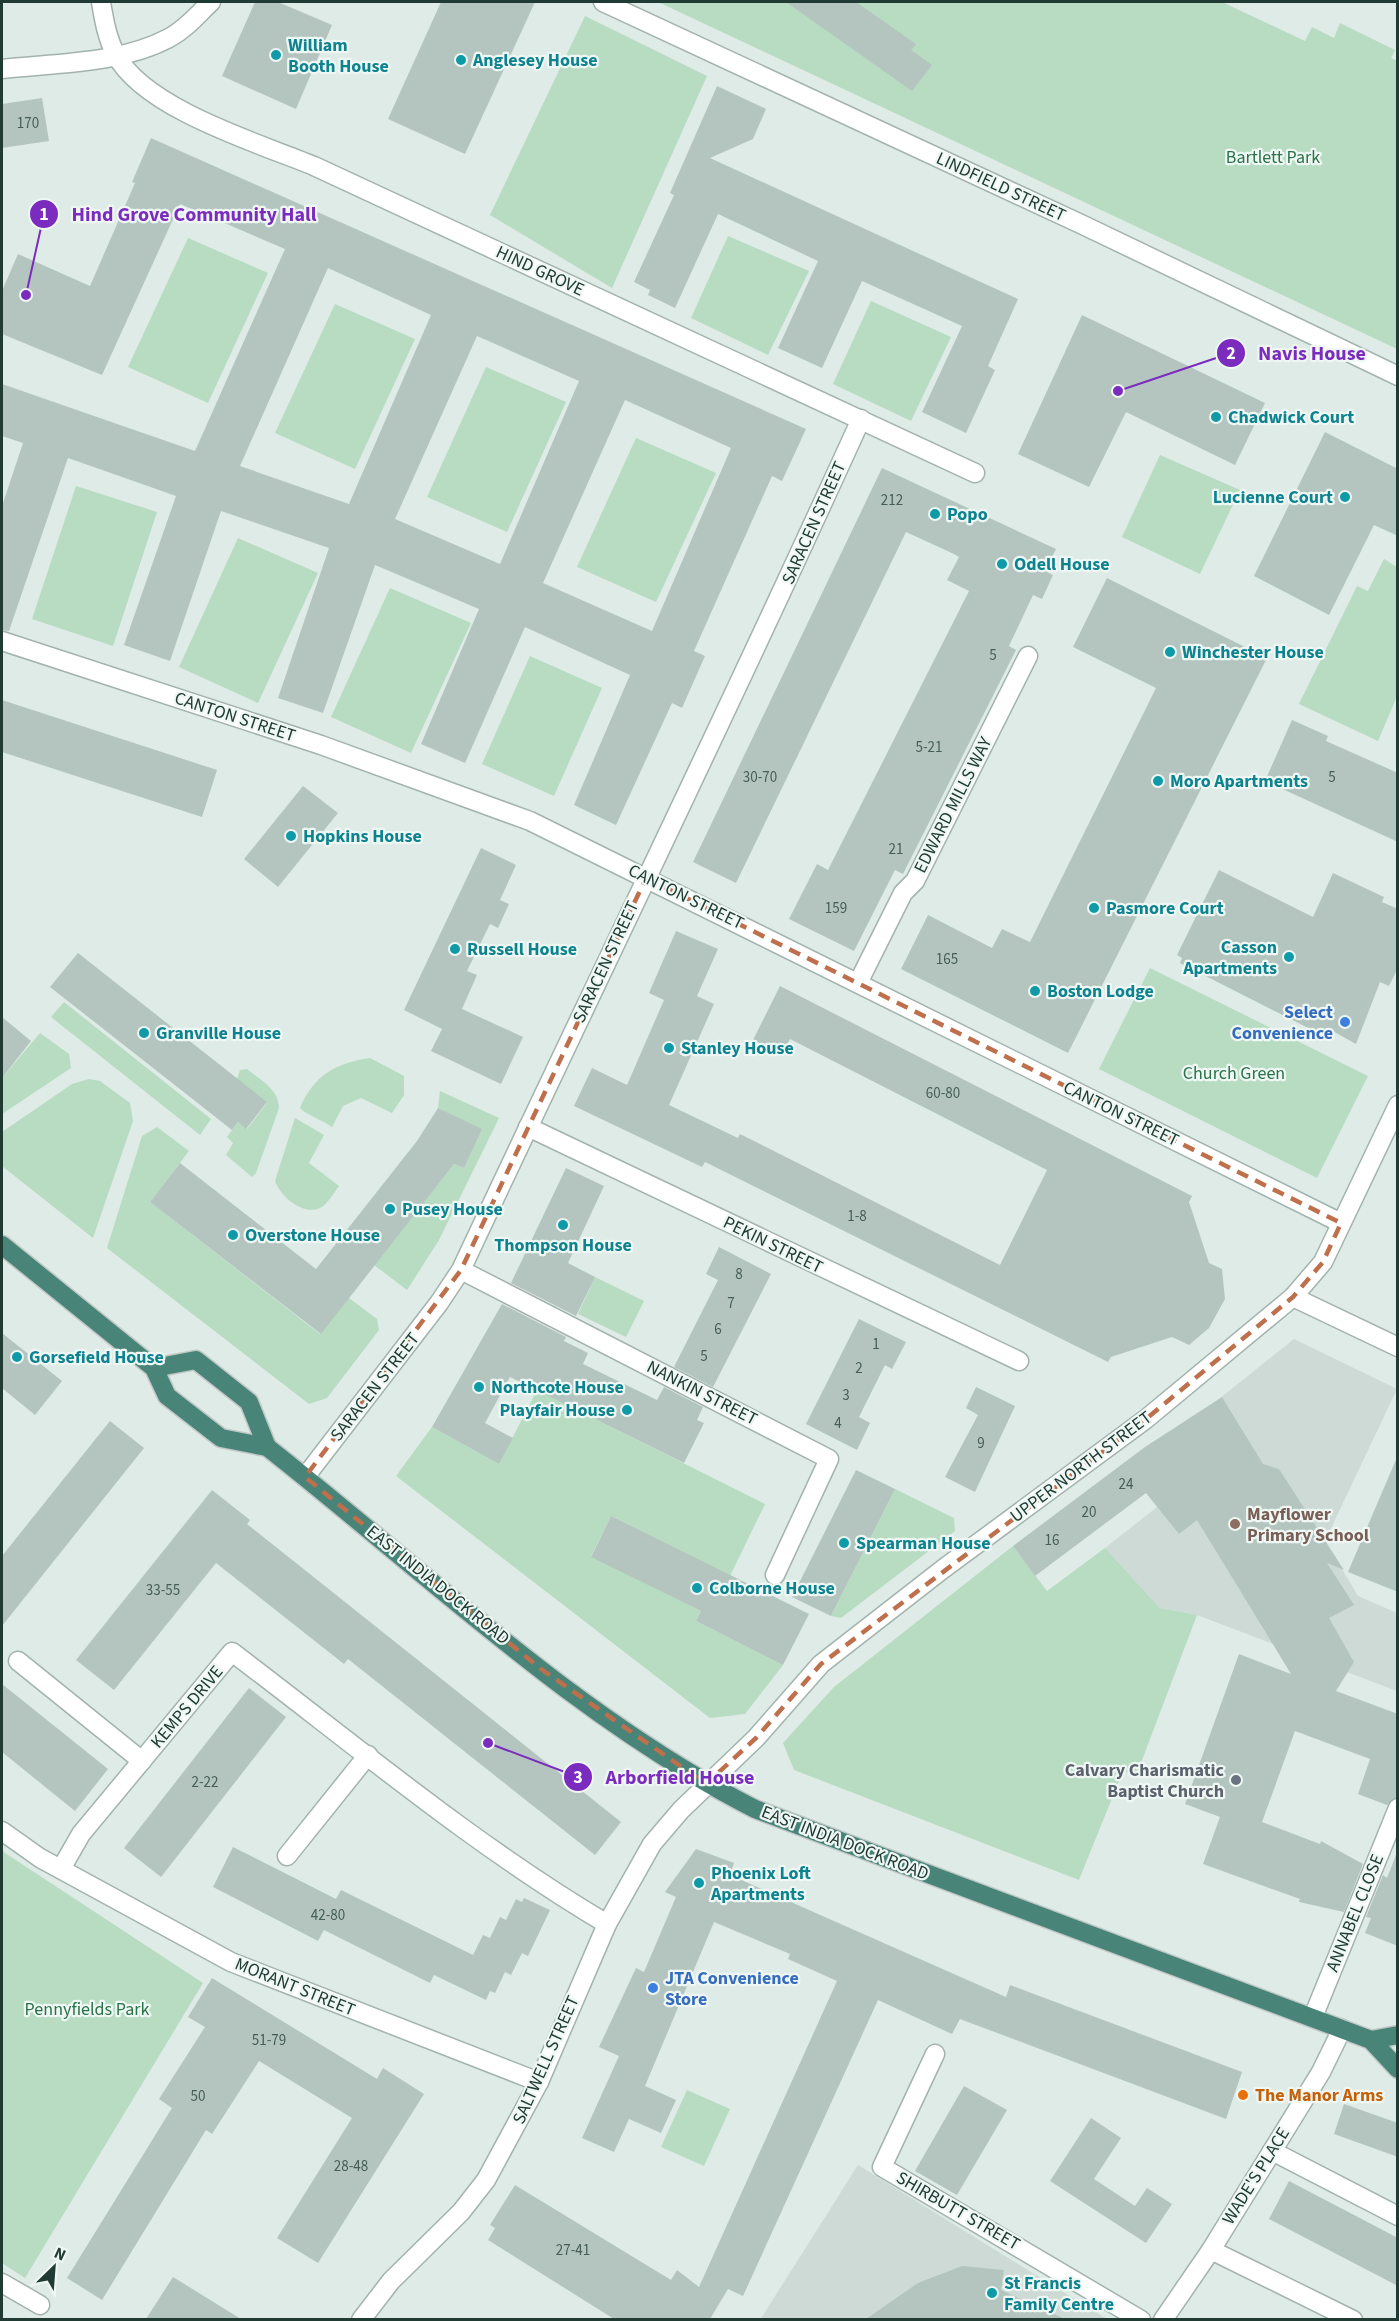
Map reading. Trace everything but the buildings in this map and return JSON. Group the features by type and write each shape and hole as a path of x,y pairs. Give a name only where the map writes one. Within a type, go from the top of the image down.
{"highway":[{"name":"EAST INDIA DOCK ROAD","path":"2,1245 154,1368 167,1396 221,1438 267,1447 563,1686 706,1784 755,1809 793,1824 1371,2040 1398,2069"},
{"name":"EAST INDIA DOCK ROAD","path":"154,1368 196,1360 249,1402 267,1447"},
{"path":"1371,2040 1398,2035"}],"street":[{"name":"HIND GROVE","path":"101,2 106,30 116,55 130,75 160,99 225,130 314,166 975,473"},
{"path":"2,69 116,55 171,38 211,2"},
{"name":"LINDFIELD STREET","path":"603,2 1083,225 1398,376"},
{"name":"SARACEN STREET","path":"305,1477 423,1324 461,1270 751,662 861,419"},
{"name":"CANTON STREET","path":"2,641 321,745 530,821 1341,1223"},
{"name":"EDWARD MILLS WAY","path":"858,983 903,893 915,882 1028,656"},
{"name":"UPPER NORTH STREET","path":"706,1784 756,1738 821,1664 943,1569 1146,1419 1293,1297 1323,1262 1398,1105"},
{"name":"PEKIN STREET","path":"528,1127 1019,1361"},
{"name":"NANKIN STREET","path":"461,1270 829,1459 775,1575"},
{"path":"1293,1297 1398,1347"},
{"name":"KEMPS DRIVE","path":"61,1869 81,1834 232,1652 406,1785 564,1898 608,1924"},
{"path":"18,1661 142,1761"},
{"path":"287,1856 368,1755"},
{"name":"SALTWELL STREET","path":"361,2319 391,2281 460,2212 486,2180 539,2082 608,1924 652,1844 706,1784"},
{"name":"ANNABEL CLOSE","path":"1312,2017 1398,1808"},
{"name":"MORANT STREET","path":"2,1831 61,1869 231,1962 539,2082"},
{"name":"WADE'S PLACE","path":"1163,2319 1211,2250 1321,2072 1342,2029"},
{"name":"SHIRBUTT STREET","path":"936,2054 882,2167 1142,2319"},
{"path":"1272,2151 1398,2216"},
{"path":"1211,2250 1353,2319"},
{"path":"2,2283 40,2305"}],"highlighted area":[{"path":"646,878 1341,1223 1323,1262 1293,1297 1146,1419 821,1664 756,1738 706,1784 541,1669 305,1477 461,1270"}],"shaded area":[{"name":"Mayflower Primary School","path":"1294,1339 1397,1389 1325,1541 1358,1596 1397,1613 1397,1691 1197,1615 1160,1608 1105,1548 1175,1493 1219,1399"},
{"path":"858,2165 1107,2319 760,2320"}],"green space":[{"name":"Bartlett Park","path":"658,2 1222,2 1305,41 1312,27 1334,38 1340,23 1395,50 1391,58 1397,61 1397,349"},
{"path":"585,16 707,76 612,288 490,215"},
{"path":"728,236 809,271 768,355 691,318"},
{"path":"188,238 268,273 208,403 128,367"},
{"path":"871,301 951,337 911,421 833,384"},
{"path":"335,304 415,339 355,469 275,433"},
{"path":"486,367 566,402 507,532 427,497"},
{"path":"636,438 716,473 656,602 577,567"},
{"path":"1160,455 1240,490 1200,574 1122,537"},
{"path":"76,486 157,512 113,646 32,619"},
{"path":"238,538 318,573 258,703 179,667"},
{"path":"1384,559 1397,567 1397,696 1378,741 1299,704 1357,586 1368,591"},
{"path":"390,588 471,623 411,753 331,717"},
{"path":"530,656 602,688 554,796 482,764"},
{"name":"Church Green","path":"1150,968 1368,1076 1317,1178 1099,1069"},
{"path":"64,1002 211,1119 200,1135 51,1017"},
{"path":"40,1033 69,1054 71,1068 2,1114 2,1078"},
{"path":"370,1058 404,1076 404,1095 392,1113 361,1098 343,1106 332,1127 300,1108 312,1087 328,1072 347,1063"},
{"path":"247,1069 272,1090 276,1095 279,1108 256,1173 252,1177 226,1155 233,1143 227,1137 238,1122 247,1129 267,1103 237,1079 240,1070"},
{"path":"89,1079 100,1081 130,1103 133,1121 93,1238 2,1166 2,1132 72,1084"},
{"path":"440,1091 499,1118 439,1240 407,1290 374,1265 454,1164 464,1168 481,1130 438,1108"},
{"path":"295,1118 324,1135 309,1163 339,1186 325,1204 313,1210 293,1203 282,1193 275,1181"},
{"path":"157,1127 189,1151 150,1202 320,1334 349,1298 377,1319 379,1330 327,1398 309,1404 107,1248 142,1136"},
{"path":"595,1277 644,1301 626,1337 578,1314"},
{"path":"537,1390 765,1504 730,1576 611,1516 591,1556 701,1611 696,1621 783,1665 745,1714 710,1718 396,1476 432,1427 499,1464"},
{"path":"895,1489 954,1518 955,1531 841,1618 831,1616"},
{"path":"1013,1546 1047,1591 1105,1548 1160,1608 1197,1615 1136,1776 1123,1771 1079,1880 794,1770 783,1743 834,1687"},
{"name":"Pennyfields Park","path":"2,1851 203,1983 25,2278 2,2263"},
{"path":"687,2090 730,2109 704,2166 661,2147"}],"place":[{"name":"William Booth House","path":"276,55"},
{"name":"Anglesey House","path":"461,60"},
{"name":"Hind Grove Community Hall","path":"26,295"},
{"name":"Navis House","path":"1118,391"},
{"name":"Chadwick Court","path":"1216,417"},
{"name":"Lucienne Court","path":"1345,497"},
{"name":"Popo","path":"935,514"},
{"name":"Odell House","path":"1002,564"},
{"name":"Winchester House","path":"1170,652"},
{"name":"Moro Apartments","path":"1158,781"},
{"name":"Hopkins House","path":"291,836"},
{"name":"Pasmore Court","path":"1094,908"},
{"name":"Russell House","path":"455,949"},
{"name":"Casson Apartments","path":"1289,957"},
{"name":"Boston Lodge","path":"1035,991"},
{"name":"Select Convenience","path":"1345,1022"},
{"name":"Granville House","path":"144,1033"},
{"name":"Stanley House","path":"669,1048"},
{"name":"Pusey House","path":"390,1209"},
{"name":"Thompson House","path":"563,1225"},
{"name":"Overstone House","path":"233,1235"},
{"name":"Gorsefield House","path":"17,1357"},
{"name":"Northcote House","path":"479,1387"},
{"name":"Playfair House","path":"627,1410"},
{"name":"Mayflower Primary School","path":"1235,1524"},
{"name":"Spearman House","path":"844,1543"},
{"name":"Colborne House","path":"697,1588"},
{"name":"Arborfield House","path":"488,1743"},
{"name":"Calvary Charismatic Baptist Church","path":"1236,1780"},
{"name":"Phoenix Loft Apartments","path":"699,1883"},
{"name":"JTA Convenience Store","path":"653,1988"},
{"name":"The Manor Arms","path":"1243,2095"},
{"name":"St Francis Family Centre","path":"992,2293"}]}
